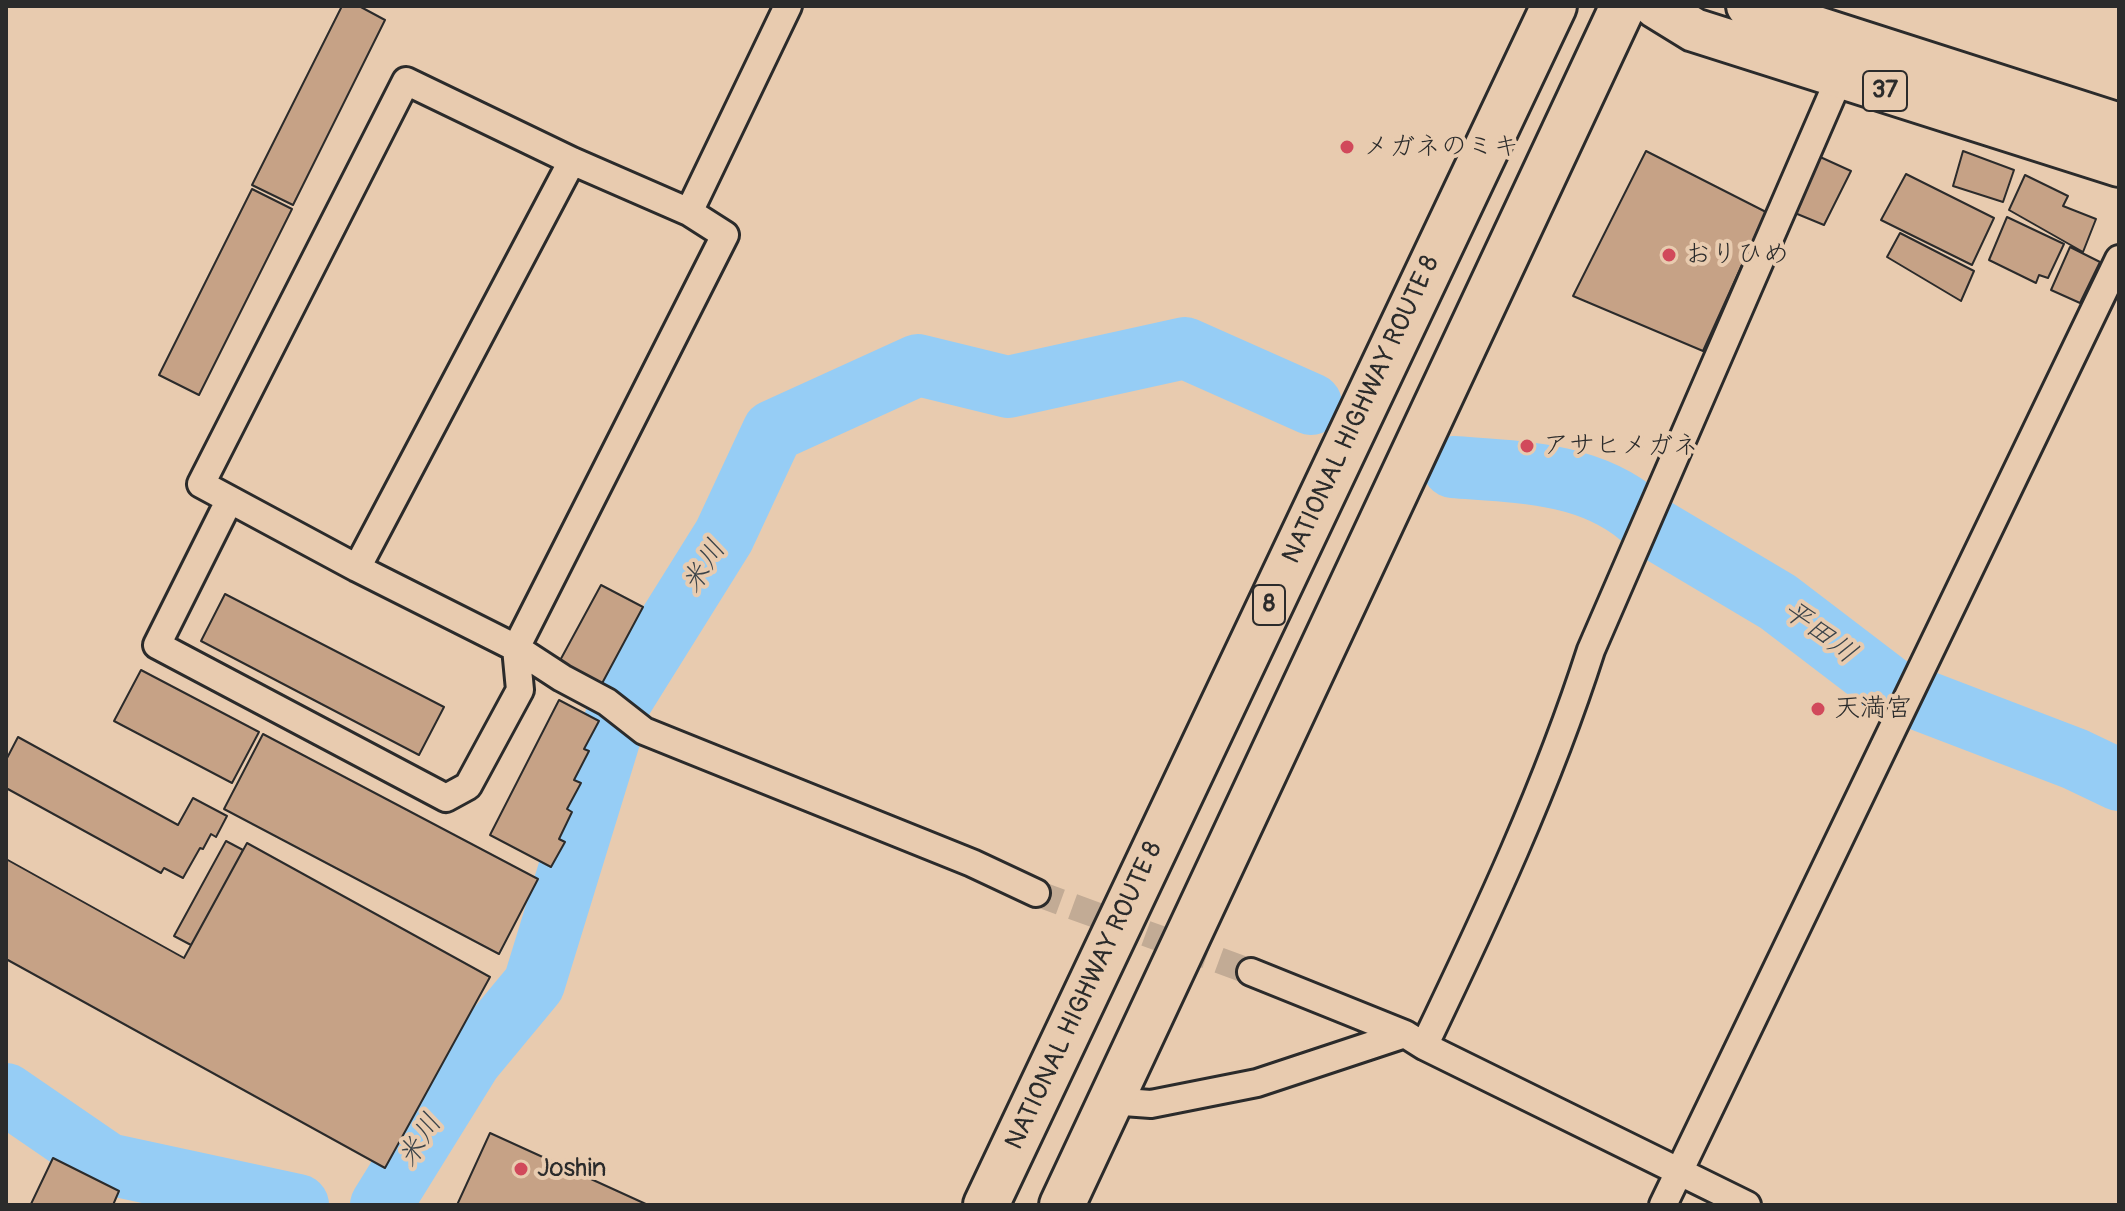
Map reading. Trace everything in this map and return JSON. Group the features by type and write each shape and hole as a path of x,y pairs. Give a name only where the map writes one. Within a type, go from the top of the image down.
{"highway":[{"name":"NATIONAL HIGHWAY ROUTE 8","path":"986,1205 1554,6"},
{"path":"1062,1205 1623,6"}],"main road":[{"name":"37","path":"1655,6 1694,30 1848,58 2119,125"},
{"name":"37","path":"1748,6 1848,58 2119,165"}],"street":[{"path":"689,212 788,6"},
{"path":"1110,1101 1151,1104 1257,1083 1415,1040 1485,921 1566,728 1591,650 1848,58"},
{"path":"229,501 157,645 446,798 468,786 520,690 516,648 725,235 689,212 572,161 406,81 201,484 357,568 516,648 616,709 644,731 972,863 1036,893"},
{"path":"357,568 572,161"},
{"path":"1663,1205 2119,259"},
{"path":"1251,972 1415,1040 1747,1205"}],"building":[{"path":"342,6 359,6 385,20 293,205 252,185"},
{"path":"1646,151 1766,212 1703,351 1573,296"},
{"path":"1963,151 2014,170 2003,202 1953,186"},
{"path":"1818,156 1851,171 1824,225 1790,211"},
{"path":"1906,174 1994,218 1972,265 1881,220"},
{"path":"2025,175 2068,196 2063,206 2096,219 2083,252 2009,210"},
{"path":"252,189 292,209 199,395 159,375"},
{"path":"2007,217 2064,244 2048,278 2039,275 2036,283 1989,260"},
{"path":"1900,233 1974,271 1961,301 1887,257"},
{"path":"2070,247 2100,262 2080,303 2051,290"},
{"path":"601,585 643,607 599,689 557,666"},
{"path":"225,594 444,707 419,755 201,641"},
{"path":"141,670 259,732 232,783 114,721"},
{"path":"559,700 599,721 584,749 589,751 574,780 581,783 567,809 572,812 559,839 565,842 551,867 490,835"},
{"path":"263,734 538,879 499,954 224,809"},
{"path":"18,737 178,825 193,798 227,816 216,837 211,834 203,849 200,848 183,878 164,868 161,873 6,788 6,760"},
{"path":"226,841 243,850 191,945 174,936"},
{"path":"247,843 490,977 385,1168 6,959 6,859 184,958"},
{"name":"Joshin","path":"490,1133 648,1205 457,1205"},
{"path":"53,1158 119,1191 113,1205 31,1204"}],"waterway":[{"name":"米川","path":"381,1205 471,1060 534,984 621,701 724,536 773,431 918,365 1008,387 1185,348 1311,404"},
{"name":"平田川","path":"1453,467 1527,473 1575,482 1620,501 1640,516"},
{"name":"平田川","path":"1657,530 1778,602 1892,689 2075,759 2119,780"},
{"name":"米川","path":"6,1094 108,1164 298,1205"}],"tunnel":[{"path":"1036,893 1251,972"}],"place":[{"name":"メガネのミキ","path":"1347,147"},
{"name":"おりひめ","path":"1669,255"},
{"name":"アサヒメガネ","path":"1527,446"},
{"name":"天満宮","path":"1818,709"},
{"name":"Joshin","path":"521,1169"}]}
